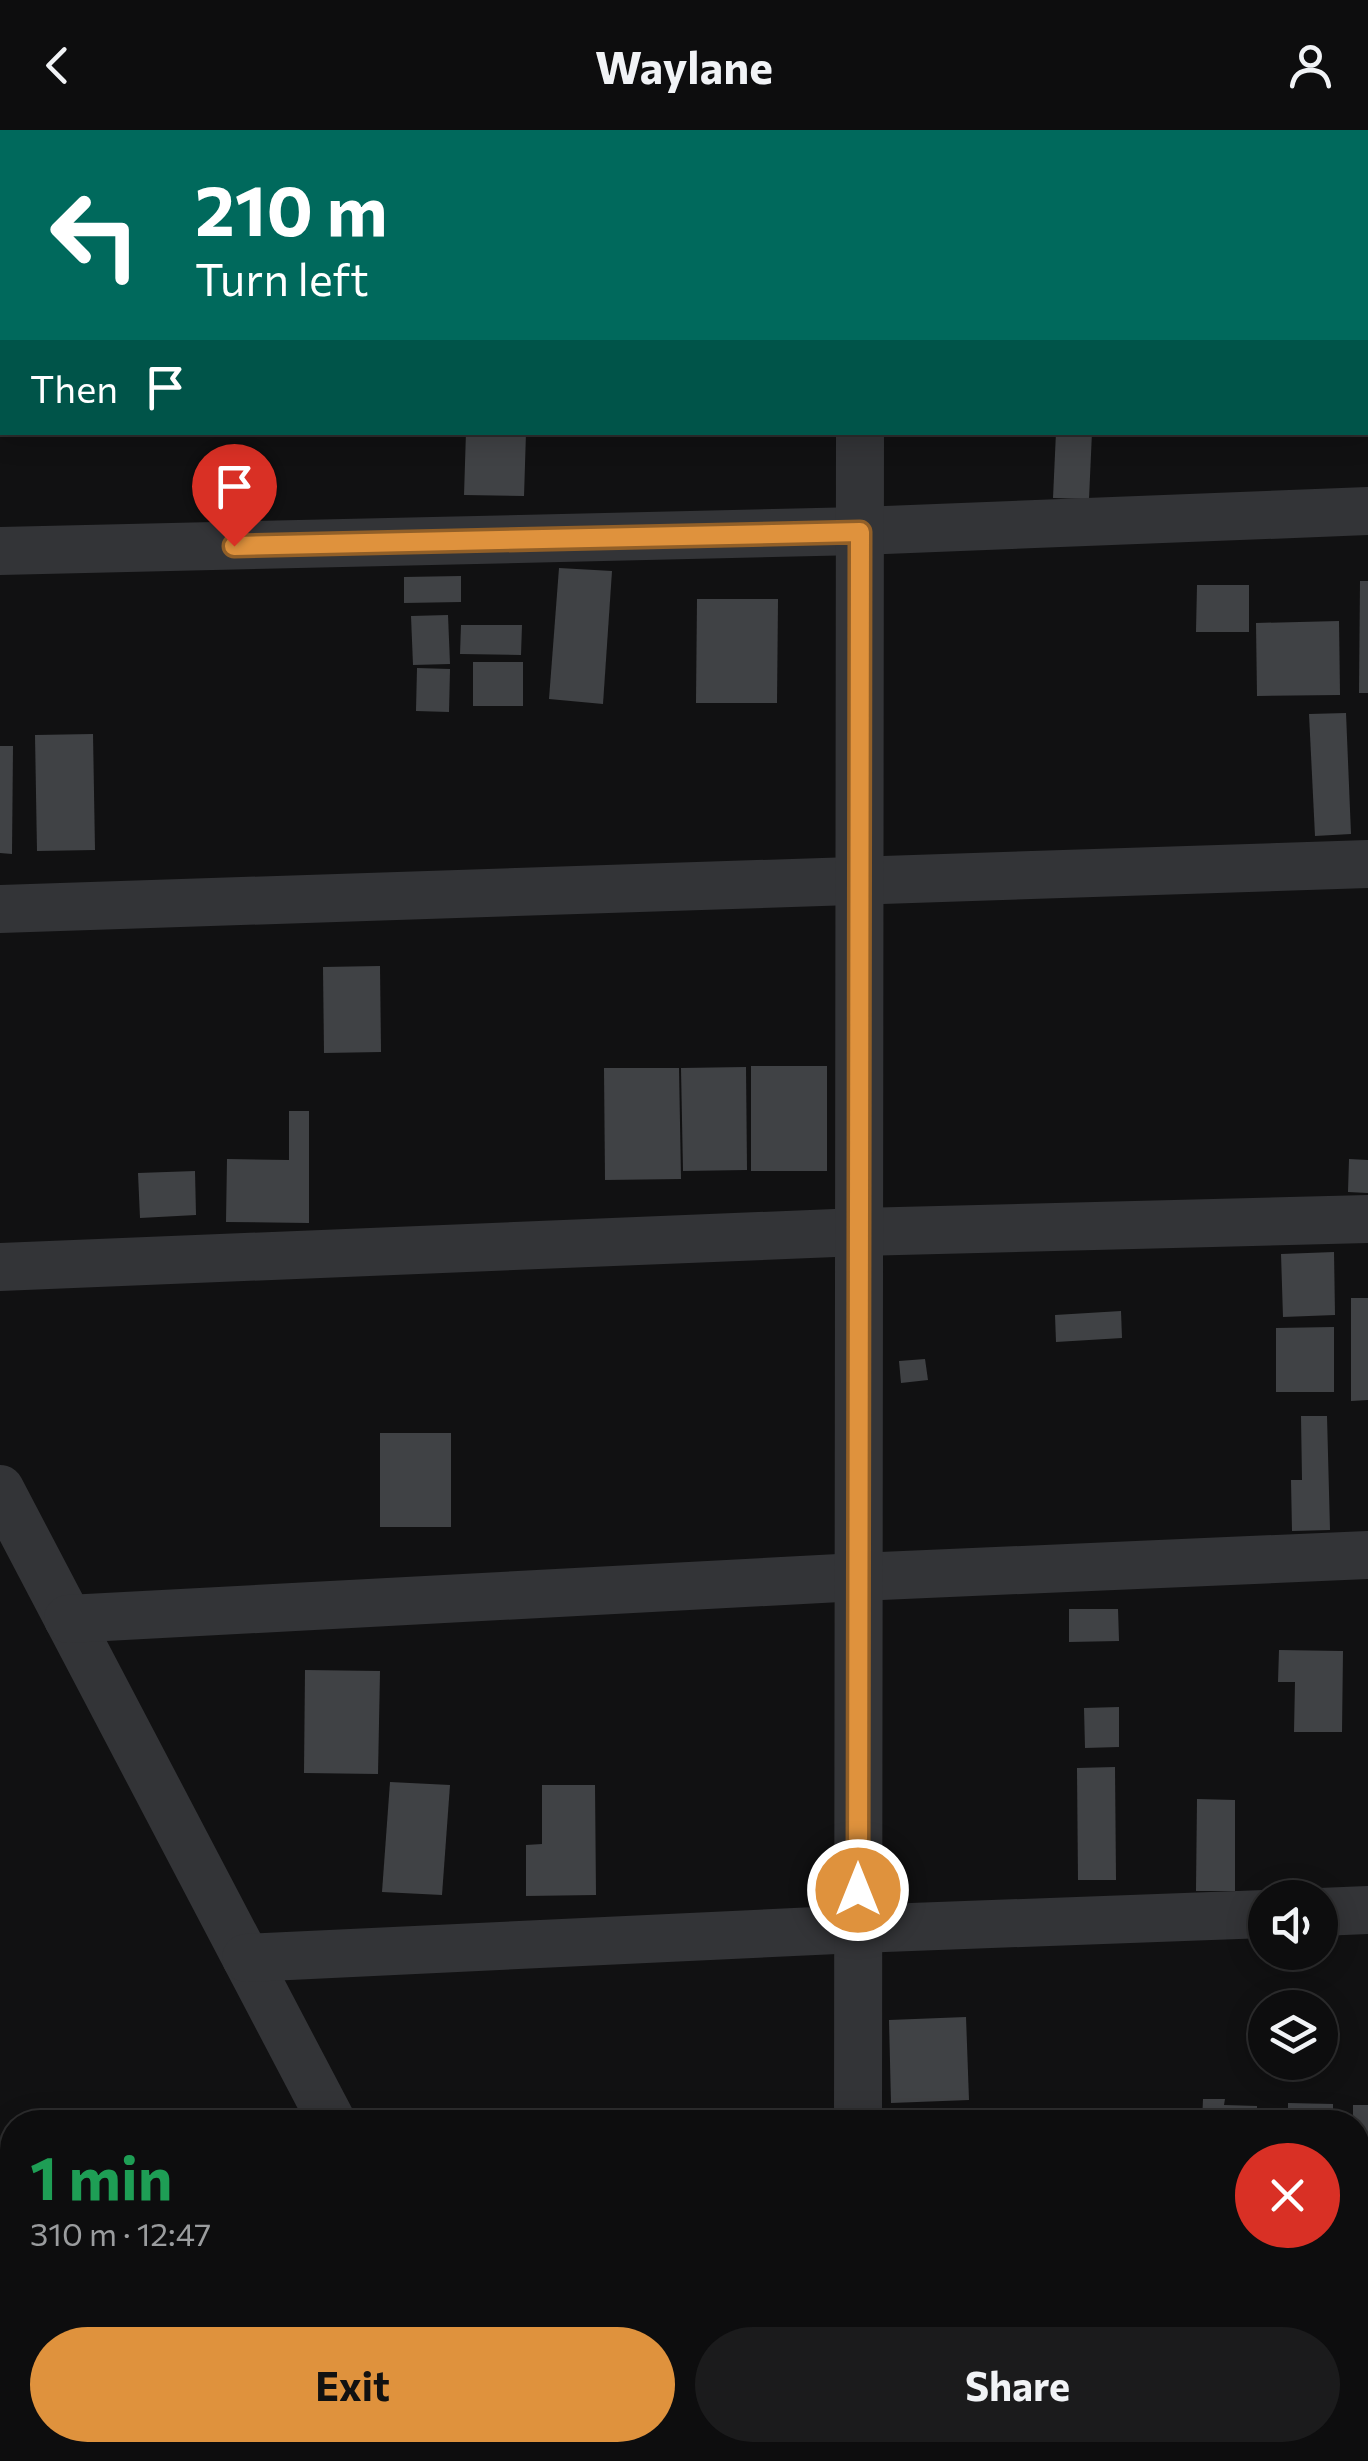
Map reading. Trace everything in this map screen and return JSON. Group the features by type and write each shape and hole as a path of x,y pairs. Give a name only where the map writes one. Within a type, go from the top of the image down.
{"street":[{"path":"858,2110 860,435"},
{"path":"0,551 860,532 1368,511"},
{"path":"0,909 1368,864"},
{"path":"0,1267 859,1232 1368,1219"},
{"path":"0,1489 326,2110"},
{"path":"68,1619 1368,1554"},
{"path":"1338,1911 1368,1910"},
{"path":"246,1958 1248,1915"}],"building":[{"path":"466,435 526,435 524,496 464,495"},
{"path":"1056,435 1092,435 1089,499 1053,498"},
{"path":"559,568 612,571 603,704 549,699"},
{"path":"461,576 461,602 404,603 404,577"},
{"path":"1360,581 1368,581 1368,693 1359,693"},
{"path":"1197,585 1249,585 1249,632 1196,632"},
{"path":"697,599 778,599 777,703 696,703"},
{"path":"448,615 450,664 413,665 411,616"},
{"path":"1339,621 1340,695 1257,696 1256,623"},
{"path":"461,625 522,625 521,655 460,654"},
{"path":"473,662 523,662 523,706 473,706"},
{"path":"417,668 450,669 449,712 416,711"},
{"path":"1346,713 1351,834 1315,836 1309,714"},
{"path":"93,734 95,850 37,851 35,735"},
{"path":"0,746 13,746 12,854 0,853"},
{"path":"380,966 381,1052 324,1053 323,967"},
{"path":"751,1066 827,1066 827,1171 751,1171"},
{"path":"746,1067 747,1170 683,1171 681,1068"},
{"path":"604,1068 679,1068 681,1179 605,1180"},
{"path":"289,1111 309,1111 309,1223 226,1222 227,1159 289,1160"},
{"path":"1349,1159 1368,1160 1368,1193 1348,1192"},
{"path":"195,1171 196,1215 140,1218 138,1173"},
{"path":"1334,1252 1335,1315 1283,1317 1281,1254"},
{"path":"1351,1298 1368,1298 1368,1400 1351,1401"},
{"path":"1121,1311 1122,1338 1056,1342 1055,1315"},
{"path":"1334,1327 1334,1392 1276,1392 1276,1328"},
{"path":"925,1359 928,1380 901,1383 899,1361"},
{"path":"1301,1416 1327,1416 1330,1530 1292,1531 1291,1480 1302,1480"},
{"path":"380,1433 451,1433 451,1527 380,1527"},
{"path":"1069,1609 1118,1609 1119,1641 1069,1642"},
{"path":"1279,1650 1343,1651 1342,1732 1294,1732 1295,1682 1278,1682"},
{"path":"305,1670 380,1671 378,1774 304,1773"},
{"path":"1119,1707 1119,1747 1085,1748 1084,1708"},
{"path":"1115,1767 1116,1880 1078,1880 1077,1768"},
{"path":"390,1782 450,1785 442,1895 382,1892"},
{"path":"542,1785 595,1785 596,1895 526,1896 526,1845 542,1844"},
{"path":"1197,1799 1235,1800 1235,1891 1196,1891"},
{"path":"966,2017 969,2100 891,2103 889,2020"},
{"path":"1203,2099 1225,2099 1224,2105 1257,2106 1257,2110 1203,2110"},
{"path":"1288,2103 1333,2104 1333,2110 1288,2110"},
{"path":"1353,2105 1368,2105 1368,2110 1353,2110"}],"route":[{"path":"234,546 860,532 858,1890"}]}
